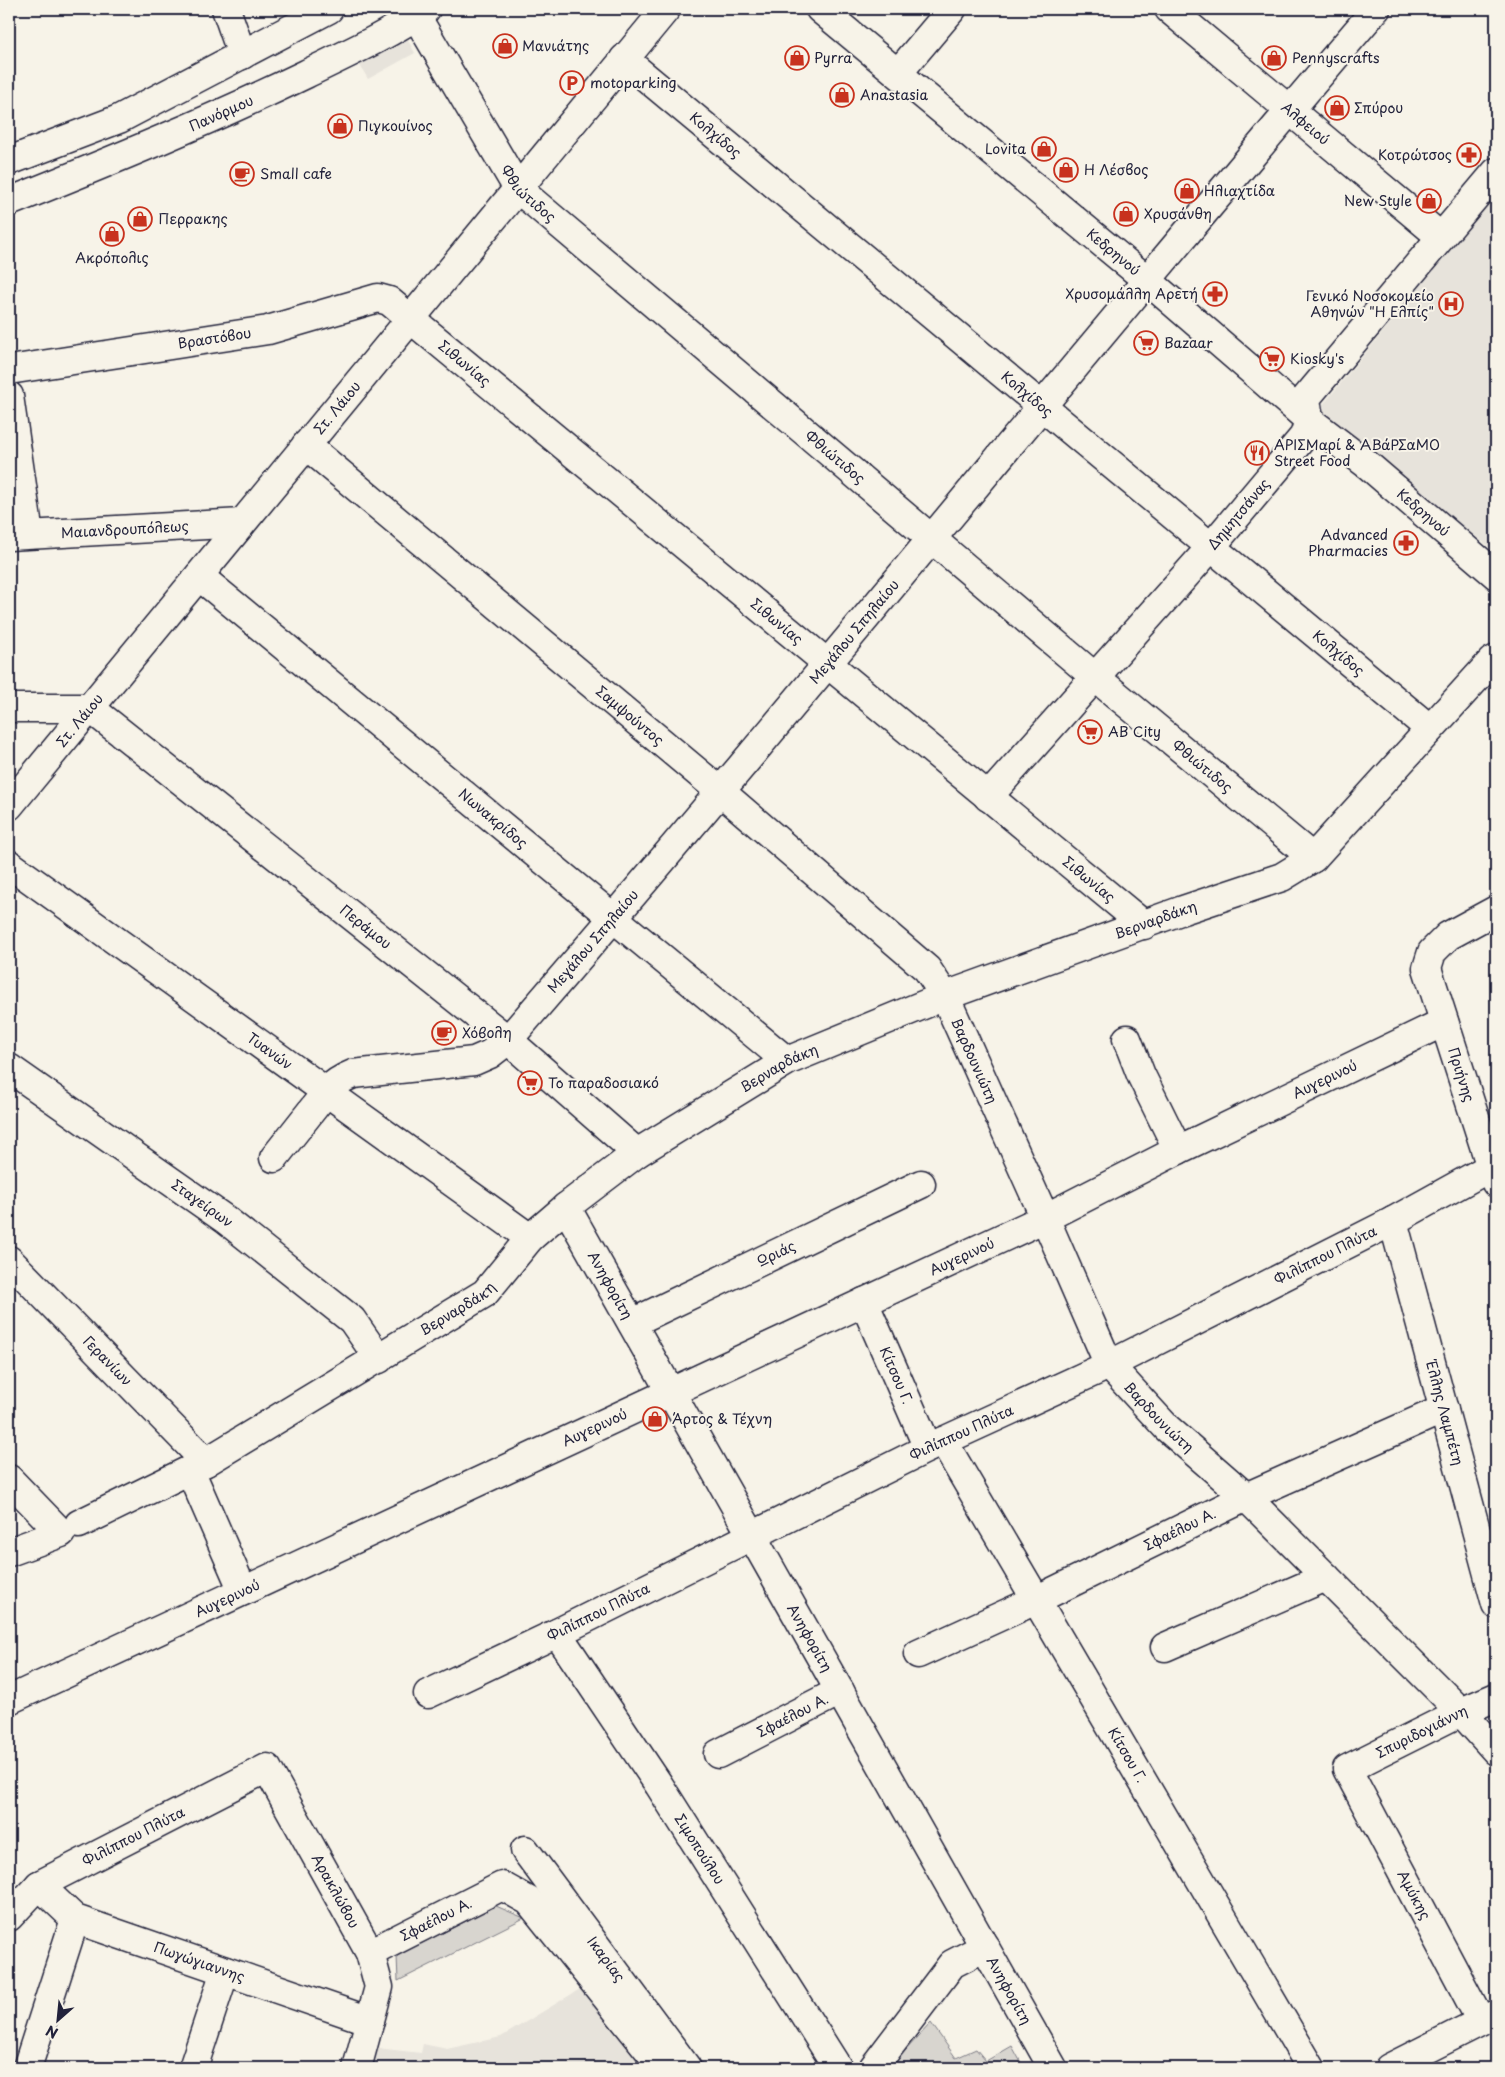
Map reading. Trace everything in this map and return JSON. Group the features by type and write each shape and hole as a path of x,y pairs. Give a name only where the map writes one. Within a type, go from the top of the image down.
{"street":[{"path":"226,9 242,54"},
{"path":"9,161 119,119 329,9"},
{"name":"Στ. Λάιου","path":"9,806 666,9"},
{"name":"Κεδρηνού","path":"820,9 1147,280 1309,420 1369,466 1496,575"},
{"path":"898,73 952,9"},
{"name":"Αλφειού","path":"1169,9 1440,237"},
{"name":"Μεγάλου Σπηλαίου","path":"274,1158 333,1084 353,1074 474,1061 490,1054 508,1040 828,664 1147,280 1376,9"},
{"name":"Φθιώτιδος","path":"418,11 518,189 1095,677 1313,858"},
{"name":"Πανόρμου","path":"9,202 116,159 271,91 360,47 418,11"},
{"name":"Κολχίδος","path":"624,59 1430,729"},
{"name":"Δημητσάνας","path":"988,797 1210,547 1304,436 1309,420 1306,398 1496,172"},
{"name":"Βραστόβου","path":"9,370 268,330 378,298 389,300 411,319"},
{"name":"Σιθωνίας","path":"411,319 1144,925"},
{"path":"9,396 19,535"},
{"name":"Σαμψούντος","path":"306,445 720,791 927,970 946,996"},
{"name":"Μαιανδρουπόλεως","path":"19,535 242,523"},
{"name":"Νωνακρίδος","path":"199,576 787,1061"},
{"name":"Βερναρδάκη","path":"9,1552 70,1528 198,1466 379,1359 485,1293 530,1238 566,1207 637,1153 787,1061 946,996 1282,878 1313,858 1495,660"},
{"path":"9,708 90,708"},
{"name":"Περάμου","path":"90,708 508,1040 637,1153"},
{"name":"Τυανών","path":"9,864 530,1238"},
{"name":"Πριήνης","path":"1495,1171 1427,968 1432,952 1448,936 1496,910"},
{"name":"Βαρδουνιώτη","path":"946,996 1109,1365 1167,1428 1246,1497 1461,1712 1496,1751"},
{"name":"Αυγερινού","path":"9,1700 1045,1218 1178,1150 1444,1022"},
{"path":"1127,1039 1141,1075 1178,1150"},
{"name":"Σταγείρων","path":"9,1068 226,1220 352,1320 379,1359"},
{"name":"Φιλίππου Πλύτα","path":"428,1694 557,1633 935,1444 1109,1365 1495,1171"},
{"name":"Ωριάς","path":"632,1323 921,1184"},
{"name":"Ανηφορίτη","path":"566,1207 1053,2068"},
{"name":"Έλλης Λαμπέτη","path":"1393,1221 1496,1604"},
{"name":"Γερανίων","path":"9,1260 198,1466 243,1591"},
{"name":"Κίτσου Γ.","path":"864,1302 935,1444 1036,1600 1311,2068"},
{"name":"Σφαέλου Α.","path":"918,1654 1036,1600 1246,1497 1444,1409"},
{"path":"9,1479 70,1528"},
{"path":"1164,1648 1326,1577"},
{"name":"Σιμοπούλου","path":"557,1633 659,1785 838,2068"},
{"name":"Σφαέλου Α.","path":"718,1754 840,1691"},
{"name":"Σπυριδογιάννη","path":"1347,1768 1461,1712 1496,1697"},
{"name":"Φιλίππου Πλύτα","path":"9,1917 40,1886 267,1768"},
{"name":"Αρακλώβου","path":"267,1768 370,1954 379,1987 357,2068"},
{"name":"Αμύκης","path":"1347,1768 1488,2018"},
{"name":"Ικαρίας","path":"525,1850 687,2068"},
{"name":"Πωγώγιαννης","path":"40,1886 75,1919 370,2021"},
{"name":"Σφαέλου Α.","path":"370,1954 502,1886"},
{"name":"Ικαρίας","path":"502,1886 529,1900 663,2068"},
{"path":"27,2068 75,1919"},
{"path":"873,2068 952,1964 985,1947"},
{"path":"193,2068 225,1971"},
{"path":"1390,2068 1488,2018"}],"shaded area":[{"path":"405,35 415,53 368,79 358,62"},
{"name":"Γενικό Νοσοκομείο Αθηνών \"Η Ελπίς\"","path":"1496,195 1496,552 1316,413"},
{"path":"496,1906 524,1918 398,1981 397,1956"},
{"path":"580,1989 644,2068 371,2068 377,2048 421,2053 423,2044 447,2049 501,2037"},
{"path":"931,2023 956,2058 976,2049 986,2061 1012,2046 1024,2068 889,2068"}],"place":[{"name":"Μανιάτης","path":"505,46"},
{"name":"Pyrra","path":"797,58"},
{"name":"Pennyscrafts","path":"1274,58"},
{"name":"motoparking","path":"572,83"},
{"name":"Anastasia","path":"842,95"},
{"name":"Σπύρου","path":"1337,108"},
{"name":"Πιγκουίνος","path":"340,126"},
{"name":"Lovita","path":"1044,149"},
{"name":"Κοτρώτσος","path":"1469,155"},
{"name":"Η Λέσβος","path":"1066,170"},
{"name":"Small cafe","path":"242,174"},
{"name":"Ηλιαχτίδα","path":"1187,191"},
{"name":"New Style","path":"1429,201"},
{"name":"Χρυσάνθη","path":"1126,214"},
{"name":"Περρακης","path":"140,219"},
{"name":"Ακρόπολις","path":"112,234"},
{"name":"Χρυσομάλλη Αρετή","path":"1215,294"},
{"name":"Γενικό Νοσοκομείο Αθηνών \"Η Ελπίς\"","path":"1451,304"},
{"name":"Bazaar","path":"1146,343"},
{"name":"Kiosky's","path":"1272,359"},
{"name":"ΑΡΙΣΜαρί & ΑΒάΡΣαΜΟ Street Food","path":"1257,453"},
{"name":"Advanced Pharmacies","path":"1406,543"},
{"name":"ΑΒ City","path":"1090,732"},
{"name":"Χόβολη","path":"444,1033"},
{"name":"Το παραδοσιακό","path":"530,1083"},
{"name":"Άρτος & Τέχνη","path":"655,1419"}]}
